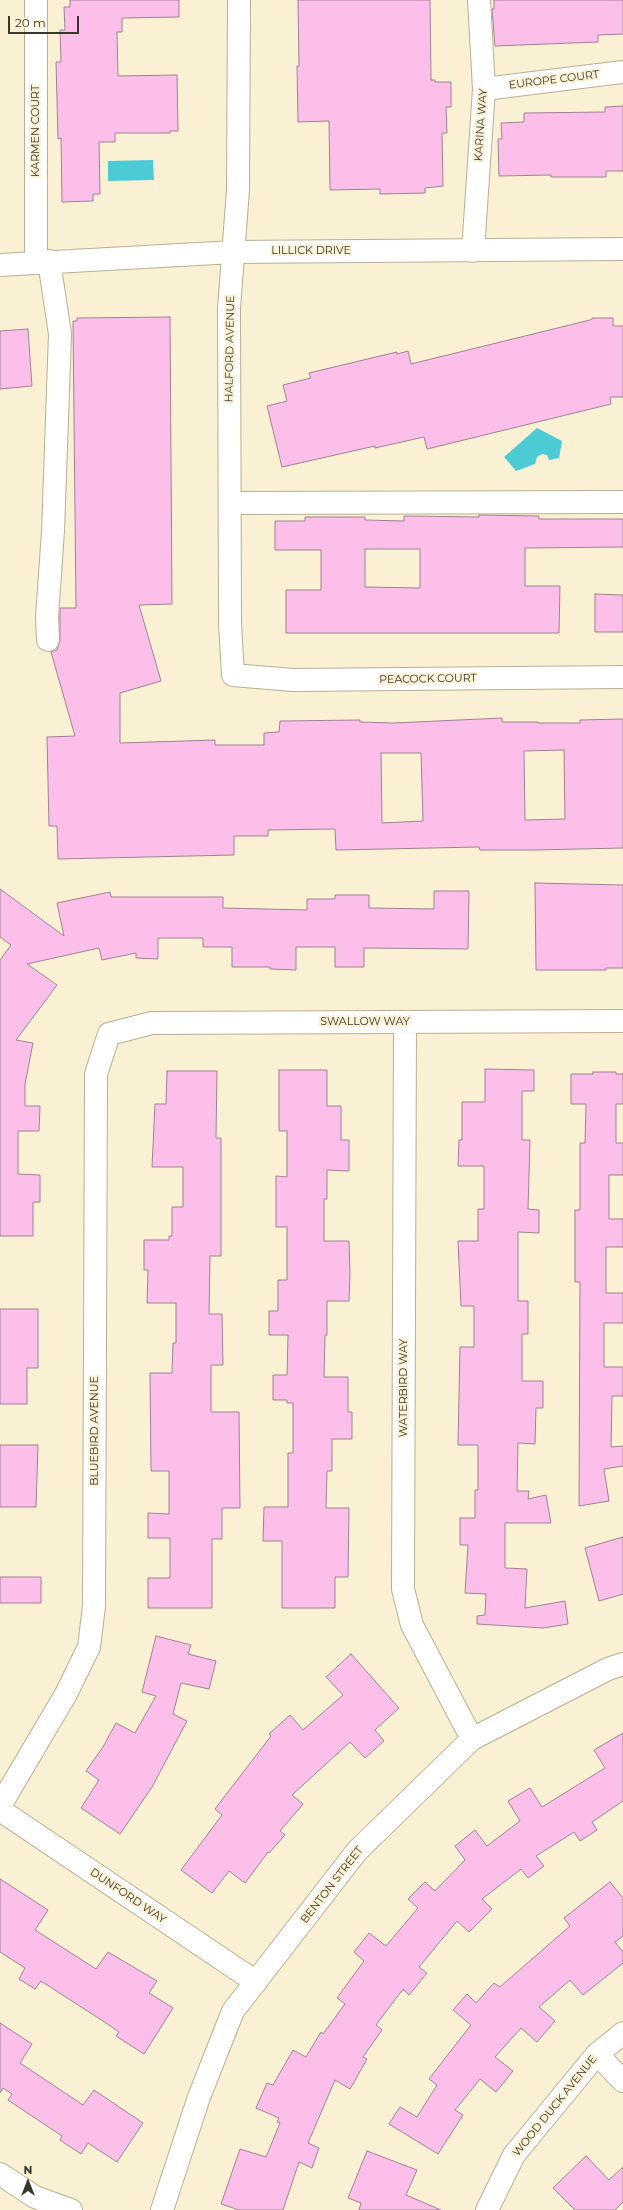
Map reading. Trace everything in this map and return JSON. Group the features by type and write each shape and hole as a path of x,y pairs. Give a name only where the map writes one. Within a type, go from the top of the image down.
{"street":[{"name":"KARMEN COURT","path":"36,0 42,262 60,334 53,530 47,617 48,640"},
{"name":"HALFORD AVENUE","path":"233,675 230,623 229,308 238,190 239,0"},
{"name":"KARINA WAY","path":"473,251 484,89 479,0"},
{"name":"EUROPE COURT","path":"484,89 623,72"},
{"name":"LILLICK DRIVE","path":"0,265 234,252 623,249"},
{"path":"230,503 623,502"},
{"name":"PEACOCK COURT","path":"233,675 294,680 623,676"},
{"name":"SWALLOW WAY","path":"109,1034 152,1023 623,1021"},
{"name":"WATERBIRD WAY","path":"404,1022 403,1589 412,1625 472,1739"},
{"name":"BLUEBIRD AVENUE","path":"0,1806 66,1694 89,1647 94,1606 96,1074 109,1034"},
{"name":"BENTON STREET","path":"162,2210 199,2098 233,2011 357,1851 472,1739 608,1670 623,1664"},
{"name":"DUNFORD WAY","path":"0,1810 256,1982"},
{"name":"WOOD DUCK AVENUE","path":"487,2210 514,2155 597,2054 623,2033"},
{"path":"597,2054 623,2081"},
{"path":"0,2174 35,2197 71,2210"}],"water":[{"path":"153,160 154,180 108,181 108,161"},
{"path":"537,428 562,441 559,458 549,460 547,455 542,454 537,457 535,464 516,471 504,457"}],"building":[{"path":"70,0 179,0 179,17 122,18 122,32 117,32 118,76 177,75 178,131 170,131 170,133 115,133 115,142 99,142 100,194 93,194 93,201 62,202 61,138 58,139 56,62 61,62 60,30 65,30 64,7 70,7"},
{"path":"298,0 430,0 431,80 435,80 435,82 451,82 451,107 446,107 447,133 442,133 443,186 425,188 425,193 380,194 380,189 330,190 329,121 298,122"},
{"path":"494,0 623,0 623,34 598,35 598,42 495,46 492,9 494,9"},
{"path":"623,106 623,171 606,171 606,177 551,177 551,175 499,176 498,139 502,139 501,123 524,122 524,113 605,112 605,107"},
{"path":"170,317 172,604 139,605 161,681 120,693 120,743 215,740 215,745 264,745 264,733 279,732 280,721 360,720 360,722 394,723 502,718 502,722 580,723 580,720 623,719 623,848 480,850 479,847 336,850 335,829 268,830 268,836 234,836 234,855 58,859 57,826 49,826 47,737 75,736 51,652 57,650 60,640 60,608 76,608 73,321 77,321 77,318","holes":["564,750 565,819 525,820 524,751","381,753 421,753 423,821 382,823"]},
{"path":"593,318 613,318 613,326 623,326 623,397 610,397 611,404 427,449 424,437 375,448 375,446 282,467 267,406 287,401 283,385 311,378 309,373 397,352 397,354 408,351 411,364 590,320"},
{"path":"28,329 32,386 0,389 0,331"},
{"path":"479,515 539,516 539,519 623,519 623,547 525,548 525,586 560,586 559,633 286,633 286,590 321,590 321,550 275,550 275,521 305,521 305,517 365,517 365,520 404,521 404,516 479,517","holes":["365,549 420,549 420,588 365,587"]},
{"path":"595,594 623,595 623,632 595,632"},
{"path":"535,883 623,885 623,968 606,968 606,970 536,970"},
{"path":"0,889 64,936 57,903 110,892 111,897 223,897 223,908 307,910 307,899 335,899 335,895 369,895 369,908 434,909 434,891 469,891 468,949 364,948 364,967 335,967 335,947 296,947 296,970 270,969 270,967 232,967 232,947 203,947 203,938 158,938 158,959 136,958 136,953 102,960 99,948 27,964 57,985 16,1040 33,1043 25,1084 25,1106 40,1106 39,1131 18,1131 18,1174 40,1175 40,1202 33,1202 33,1236 0,1236 0,960 11,945 0,937"},
{"path":"485,1069 534,1070 534,1091 522,1091 522,1140 530,1140 528,1209 539,1210 539,1233 518,1232 518,1301 528,1301 528,1334 522,1334 522,1381 543,1381 543,1408 536,1408 535,1444 518,1443 517,1491 529,1491 528,1499 546,1495 551,1523 505,1523 505,1568 527,1569 525,1608 565,1601 568,1624 543,1628 477,1624 477,1616 485,1615 486,1594 465,1593 468,1545 460,1545 460,1518 475,1518 475,1490 478,1490 478,1445 458,1445 460,1347 474,1347 474,1306 461,1306 458,1241 478,1241 478,1209 484,1209 484,1166 458,1166 459,1140 462,1140 462,1102 485,1102"},
{"path":"279,1070 327,1070 327,1106 341,1106 341,1140 349,1140 349,1171 327,1170 327,1199 324,1199 324,1241 349,1241 350,1274 349,1301 327,1301 327,1335 325,1335 324,1377 348,1377 348,1412 352,1412 352,1439 332,1439 332,1471 327,1471 326,1508 349,1508 348,1577 335,1577 335,1608 282,1608 282,1541 263,1541 264,1507 288,1507 288,1453 293,1453 293,1403 287,1403 287,1400 273,1400 273,1375 287,1375 288,1335 269,1335 269,1311 278,1311 278,1280 287,1280 287,1227 276,1227 276,1176 287,1177 287,1131 279,1131"},
{"path":"167,1071 217,1071 216,1138 221,1138 221,1256 210,1256 209,1314 222,1314 223,1365 211,1365 211,1412 239,1412 240,1508 222,1508 222,1539 212,1539 212,1608 148,1608 148,1578 170,1578 170,1538 148,1538 148,1513 169,1514 169,1471 151,1471 150,1373 172,1373 173,1343 176,1343 176,1303 147,1303 148,1270 144,1270 144,1240 169,1240 169,1236 172,1236 172,1207 183,1207 183,1167 152,1167 155,1104 166,1104"},
{"path":"593,1072 616,1072 616,1074 623,1074 623,1104 616,1104 616,1143 623,1143 623,1175 609,1175 609,1219 623,1219 623,1247 606,1247 606,1293 623,1293 623,1323 604,1323 604,1367 623,1367 623,1396 612,1396 611,1447 623,1446 623,1466 604,1469 609,1501 579,1506 580,1282 575,1282 575,1210 580,1210 580,1143 585,1143 586,1104 571,1104 571,1074 593,1074"},
{"path":"0,1309 38,1309 38,1368 27,1368 27,1404 0,1404"},
{"path":"0,1445 38,1445 36,1507 0,1507"},
{"path":"623,1537 623,1594 599,1601 585,1548"},
{"path":"0,1577 41,1577 41,1603 0,1603"},
{"path":"156,1636 191,1645 188,1654 216,1661 209,1689 181,1683 173,1714 187,1721 152,1787 120,1834 81,1808 99,1780 86,1771 103,1747 116,1723 135,1733 156,1696 142,1692"},
{"path":"351,1654 399,1708 375,1730 384,1741 365,1758 350,1742 292,1795 303,1804 280,1831 285,1835 269,1853 268,1852 245,1883 229,1871 212,1893 181,1870 222,1815 215,1809 271,1736 269,1734 290,1715 303,1730 343,1695 326,1677"},
{"path":"623,1733 623,1801 592,1822 597,1830 580,1841 574,1832 536,1856 544,1866 528,1878 521,1869 482,1899 492,1909 469,1932 457,1921 419,1967 427,1973 409,1995 403,1989 376,2025 382,2030 363,2057 367,2059 350,2089 335,2080 308,2143 319,2148 312,2168 299,2162 283,2210 239,2210 221,2204 240,2149 266,2157 280,2123 277,2122 279,2118 256,2108 267,2083 273,2085 293,2050 306,2057 321,2032 323,2034 345,2004 337,1998 364,1961 354,1952 369,1933 386,1946 418,1908 408,1899 425,1882 435,1891 465,1860 455,1846 475,1830 487,1846 520,1821 508,1801 530,1788 542,1807 605,1768 594,1750"},
{"path":"0,1879 48,1910 35,1930 96,1969 108,1952 157,1981 149,1993 173,2008 144,2054 116,2036 119,2032 41,1981 35,1989 19,1979 25,1968 0,1952"},
{"path":"610,1882 623,1898 623,1936 615,1942 623,1952 623,1963 583,1995 570,1980 539,2007 555,2021 537,2042 521,2028 495,2057 513,2071 496,2092 480,2079 455,2110 463,2115 438,2154 389,2124 400,2107 417,2117 437,2085 429,2079 471,2025 453,2010 467,1994 476,2003 494,1983 500,1987 570,1926 564,1918"},
{"path":"0,2023 32,2044 20,2063 83,2105 94,2090 143,2123 117,2162 88,2143 81,2154 60,2140 62,2136 8,2100 12,2094 3,2088 0,2093"},
{"path":"367,2151 417,2170 406,2195 441,2210 359,2210 361,2203 348,2198"},
{"path":"586,2156 609,2180 623,2167 623,2202 615,2210 575,2210 553,2188"}]}
